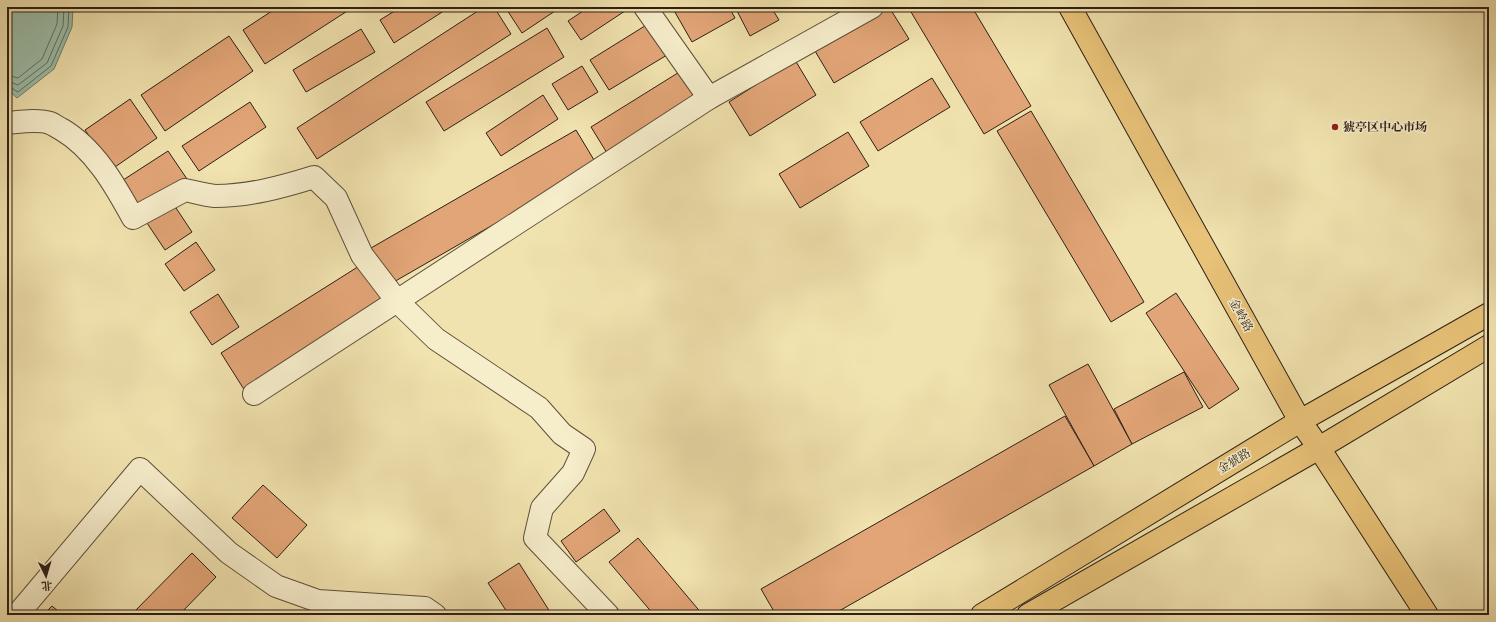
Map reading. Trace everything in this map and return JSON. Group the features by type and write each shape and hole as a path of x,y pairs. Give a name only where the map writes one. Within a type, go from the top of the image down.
{"main road":[{"name":"金岭路","path":"1070,7 1300,421 1427,615"},
{"name":"金猇路","path":"982,615 1300,421 1489,314"},
{"path":"1037,613 1319,448 1489,346"}],"street":[{"path":"645,7 709,98"},
{"path":"254,394 709,98 872,7"},
{"path":"7,123 28,121 50,123 73,136 98,163 118,191 132,218 185,190 214,196 244,194 282,187 314,177 336,198 362,254 397,301 436,339 539,408 562,434 584,449 573,473 542,508 535,538 608,615"},
{"path":"17,615 140,469 229,553 276,586 318,601 425,608 435,615"}],"water":[{"path":"27,7 73,7 72,27 54,69 17,98 7,89 7,12"}],"building":[{"path":"278,7 352,8 265,64 243,30"},
{"path":"401,7 450,7 394,43 380,20"},
{"path":"484,7 494,7 511,34 317,159 297,128"},
{"path":"505,7 561,7 522,33"},
{"path":"589,7 631,7 581,40 568,21"},
{"path":"672,7 729,7 735,18 692,42"},
{"path":"735,7 771,7 779,20 750,36"},
{"path":"889,7 909,39 834,83 815,51"},
{"path":"908,7 972,7 1031,106 984,134"},
{"path":"648,24 667,55 609,90 590,60"},
{"path":"547,28 564,57 444,131 426,102"},
{"path":"361,29 375,52 306,92 293,70"},
{"path":"229,36 253,71 165,131 141,95"},
{"path":"795,60 816,95 750,136 729,102"},
{"path":"582,66 598,92 568,110 552,84"},
{"path":"681,71 697,97 607,153 591,127"},
{"path":"932,78 950,107 878,151 860,122"},
{"path":"543,95 558,119 501,156 486,133"},
{"path":"130,99 157,138 112,169 85,130"},
{"path":"250,102 266,127 199,171 182,146"},
{"path":"1031,111 1144,302 1111,322 997,131"},
{"path":"576,130 597,165 392,283 371,248"},
{"path":"848,132 869,166 800,208 779,174"},
{"path":"168,151 187,179 139,211 120,182"},
{"path":"174,205 192,232 165,250 147,223"},
{"path":"196,242 215,270 184,291 165,264"},
{"path":"364,263 388,301 245,391 221,353"},
{"path":"1176,293 1239,389 1209,409 1146,313"},
{"path":"218,294 239,327 212,345 190,312"},
{"path":"1088,364 1132,444 1094,466 1049,385"},
{"path":"1184,372 1203,407 1132,444 1114,409"},
{"path":"1065,416 1094,466 832,615 776,615 761,589"},
{"path":"263,485 307,525 277,558 232,518"},
{"path":"604,509 620,531 576,562 561,541"},
{"path":"638,538 703,615 654,615 609,562"},
{"path":"192,553 216,577 179,615 133,615 132,614"},
{"path":"519,563 552,615 509,615 488,583"},
{"path":"52,606 63,615 43,615"}],"place":[{"name":"猇亭区中心市场","path":"1335,127"}]}
